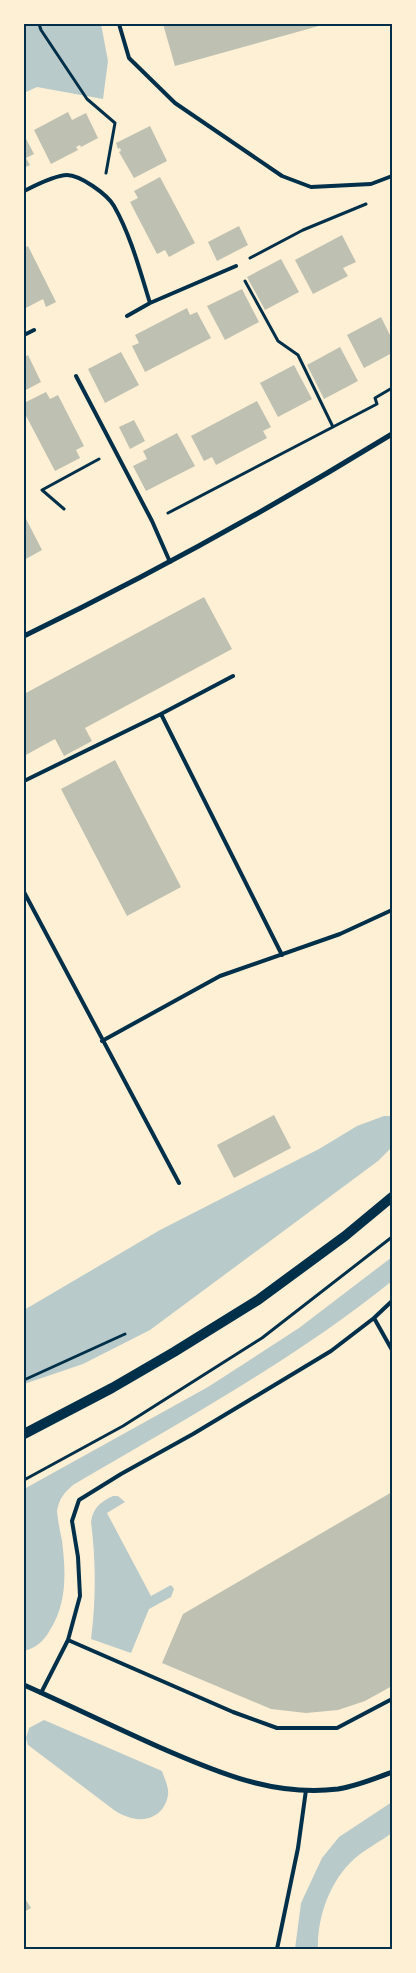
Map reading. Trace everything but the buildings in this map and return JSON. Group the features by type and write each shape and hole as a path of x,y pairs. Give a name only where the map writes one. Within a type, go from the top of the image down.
{"main road":[{"path":"24,1433 112,1388 258,1300 345,1236 392,1197"}],"street":[{"path":"24,636 108,596 170,562 392,434"},
{"path":"24,1686 206,1768 242,1781 276,1788 306,1790 338,1789 364,1783 392,1772"}],"lane":[{"path":"118,24 129,58 175,103 282,176 311,187 371,184 392,176"},
{"path":"24,191 40,183 66,175 87,181 102,194 113,204 126,233 150,303"},
{"path":"127,316 150,303 236,266"},
{"path":"24,335 34,330"},
{"path":"76,376 152,521 170,562"},
{"path":"24,781 161,714 232,676"},
{"path":"161,714 237,862 282,955"},
{"path":"24,892 180,1183"},
{"path":"102,1040 220,976 340,934 392,910"},
{"path":"41,1693 68,1640 80,1596 78,1557 72,1521 79,1500 331,1351 374,1318 392,1301"},
{"path":"374,1318 392,1350"},
{"path":"68,1640 234,1712 277,1728 337,1728 392,1699"},
{"path":"276,1949 298,1848 306,1790"}],"path":[{"path":"39,24 87,99 115,123 102,194"},
{"path":"333,427 298,355 278,341 236,266 303,230 367,203 371,184"},
{"path":"152,521 377,404 375,398 392,388"},
{"path":"64,509 42,490 115,450"},
{"path":"24,1480 123,1426 262,1338 392,1237"},
{"path":"24,1380 125,1334"}],"shaded area":[{"path":"24,24 101,24 108,61 103,99 37,87 24,93"},
{"path":"384,1116 392,1116 392,1147 378,1161 150,1330 83,1364 24,1384 24,1310 160,1230 319,1149 357,1126"},
{"path":"392,1257 392,1281 355,1310 237,1389 73,1485 67,1491 57,1511 64,1564 64,1587 60,1609 56,1620 45,1638 36,1646 24,1651 24,1489 208,1387 299,1328"},
{"path":"113,1496 118,1496 125,1502 107,1513 151,1596 171,1585 174,1589 171,1597 149,1609 131,1653 91,1639 95,1580 91,1522 93,1513 98,1506"},
{"path":"44,1720 162,1771 168,1792 163,1808 152,1817 146,1819 133,1818 114,1810 28,1745 26,1738 29,1728"},
{"path":"392,1802 392,1833 354,1859 338,1878 332,1889 323,1912 318,1937 318,1949 295,1949 301,1903 322,1858 339,1837"}]}
